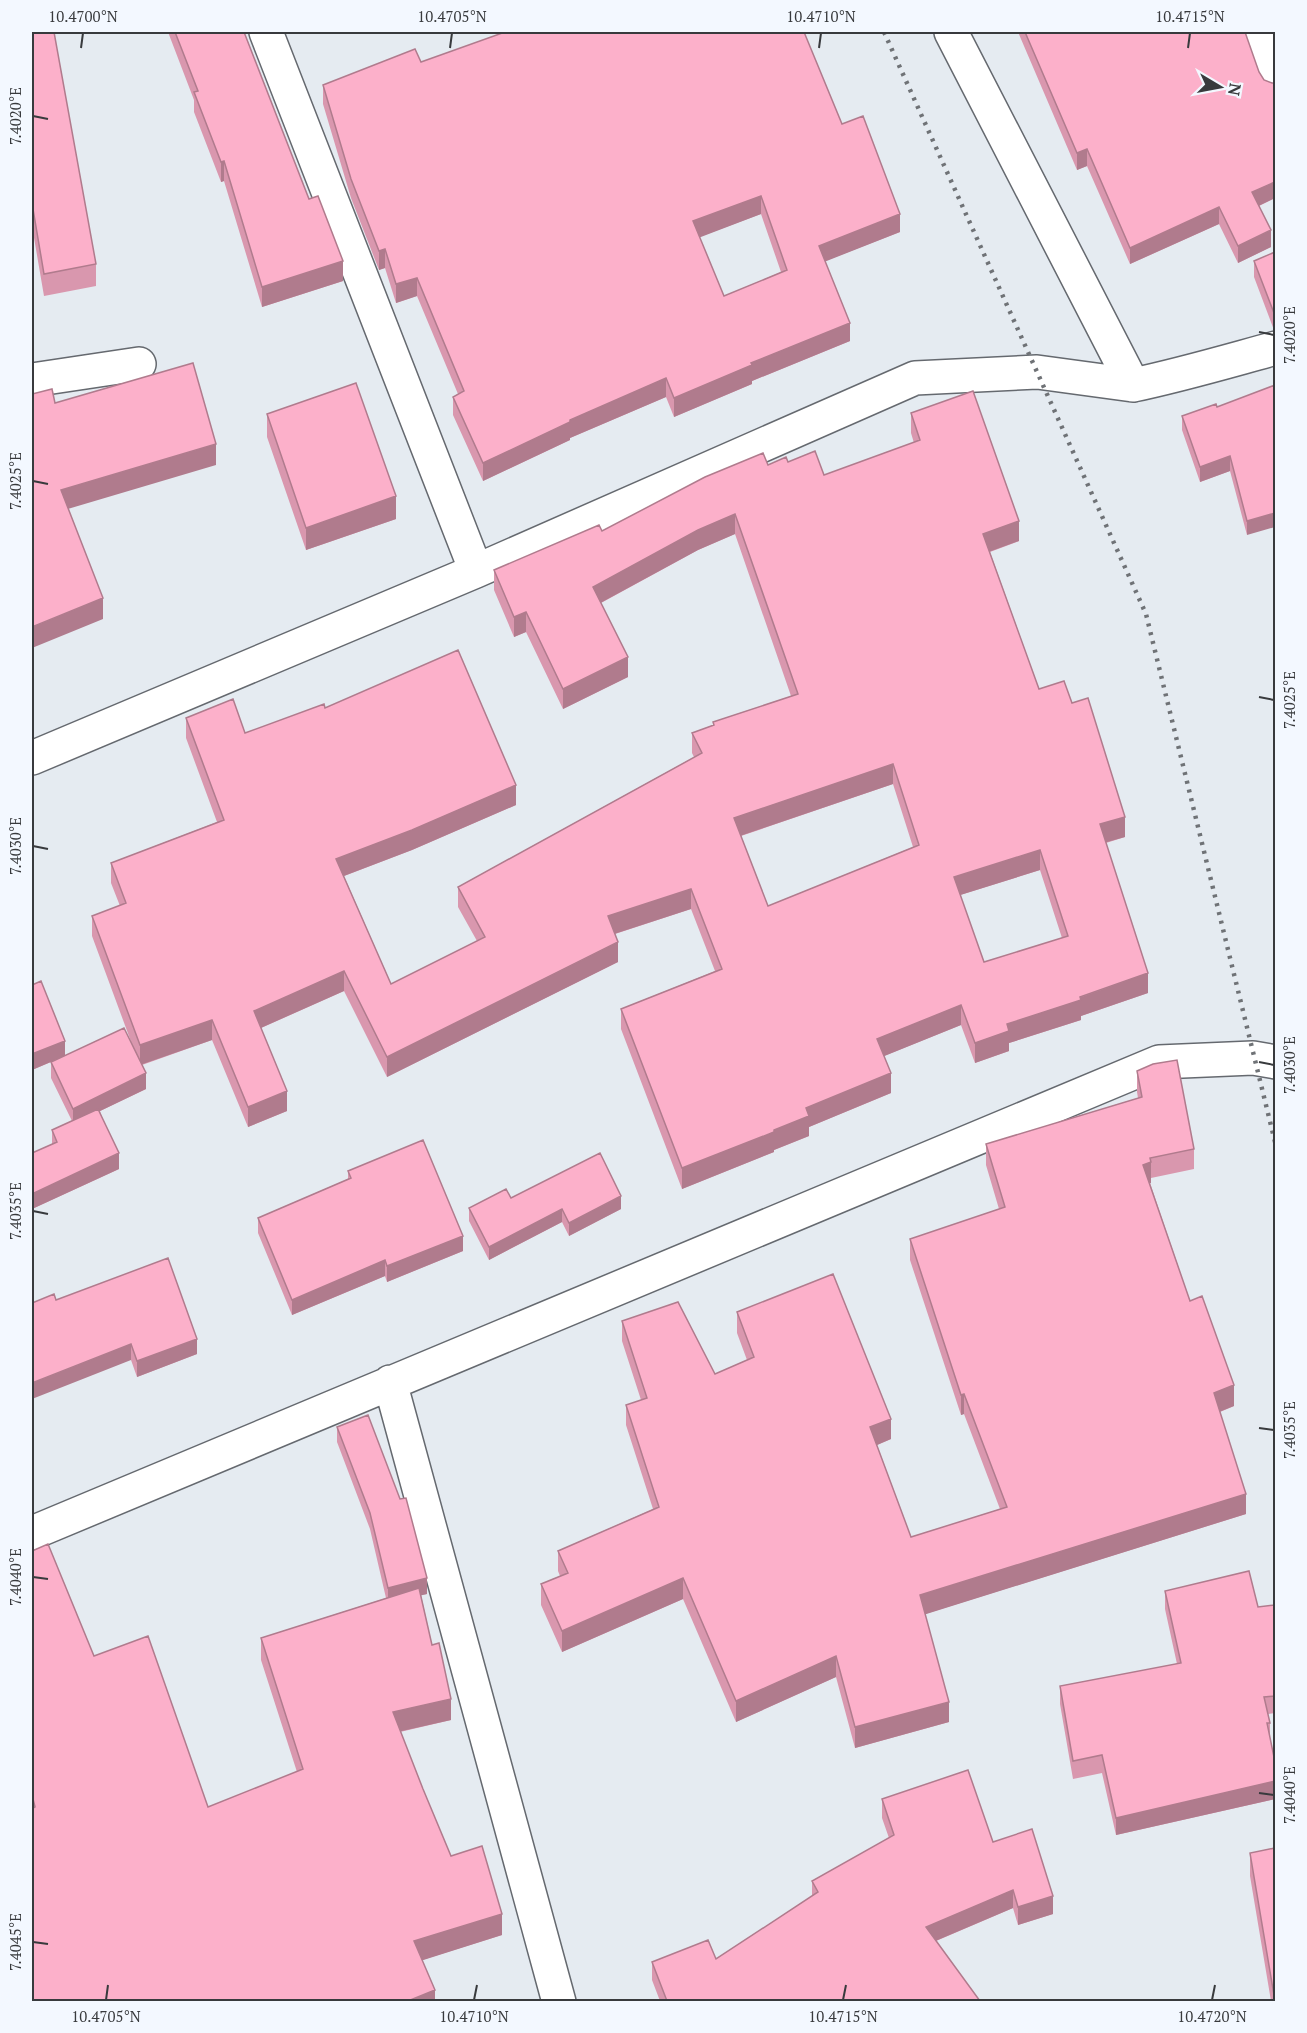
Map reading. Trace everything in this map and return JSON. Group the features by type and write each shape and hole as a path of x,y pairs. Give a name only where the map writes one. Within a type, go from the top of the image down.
{"street":[{"path":"266,32 476,571"},
{"path":"951,32 1132,385"},
{"path":"1259,32 1275,82"},
{"path":"32,758 476,571 915,378 1037,372 1132,385 1191,373 1275,348"},
{"path":"32,380 139,364"},
{"path":"32,1533 1159,1062 1253,1058 1275,1062"},
{"path":"390,1382 559,2001"}],"building":[{"path":"32,32 54,32 96,264 44,274 32,203"},
{"path":"175,32 244,32 309,199 318,196 343,261 262,287 224,161 221,162 194,92 198,91"},
{"path":"505,32 804,32 842,124 863,116 900,214 819,246 850,323 751,363 752,365 674,398 666,378 570,420 483,463 453,397 464,391 417,278 396,284 385,249 379,251 351,179 323,85 415,49 421,62","holes":["761,196 787,270 724,296 693,221"]},
{"path":"1025,32 1245,32 1259,72 1264,80 1275,83 1275,182 1252,192 1271,230 1238,246 1219,207 1130,248 1087,149 1077,153"},
{"path":"1275,252 1275,313 1274,313 1254,261"},
{"path":"193,363 216,444 61,490 103,598 32,627 32,394 52,389 55,403"},
{"path":"356,383 396,496 306,528 267,414"},
{"path":"1275,385 1275,513 1247,521 1230,456 1200,467 1182,416 1216,404 1217,407"},
{"path":"973,391 1019,521 983,534 1039,689 1064,681 1072,703 1088,698 1125,817 1100,824 1148,973 1080,997 1081,1000 1007,1024 1009,1031 975,1043 961,1005 877,1039 891,1073 806,1108 809,1116 774,1130 774,1132 682,1168 621,1009 722,969 691,889 608,916 618,942 387,1057 344,971 254,1011 287,1091 248,1107 212,1020 140,1045 92,916 126,903 111,863 224,820 186,718 233,699 245,733 324,704 325,708 458,650 516,785 412,830 336,859 391,984 485,937 458,887 702,753 692,733 714,725 713,722 798,694 735,514 698,530 593,587 628,657 563,689 526,612 514,617 494,570 599,525 602,531 705,477 763,453 768,465 786,457 788,462 815,451 824,475 920,440 911,413","holes":["893,764 919,845 768,906 734,818","1040,850 1068,936 984,962 954,877"]},
{"path":"41,981 65,1041 32,1054 32,985"},
{"path":"124,1028 146,1073 73,1109 51,1062"},
{"path":"1177,1060 1194,1149 1150,1158 1151,1162 1143,1165 1190,1301 1202,1296 1234,1385 1214,1393 1246,1494 920,1595 949,1702 855,1727 836,1656 736,1701 683,1578 562,1631 541,1584 568,1573 558,1551 659,1507 626,1405 647,1398 622,1321 678,1302 715,1374 754,1357 737,1312 833,1274 891,1419 870,1427 911,1537 1007,1507 964,1394 961,1395 910,1239 1005,1207 986,1144 1142,1097 1137,1071 1153,1064"},
{"path":"98,1109 119,1153 32,1194 32,1153 57,1142 52,1130"},
{"path":"423,1140 463,1236 387,1266 385,1260 292,1300 258,1218 351,1178 348,1171"},
{"path":"600,1153 621,1196 569,1223 562,1209 489,1247 469,1208 506,1189 511,1198"},
{"path":"168,1258 197,1339 137,1361 131,1344 32,1383 32,1303 54,1294 56,1300"},
{"path":"368,1415 400,1499 406,1498 427,1578 388,1588 370,1513 337,1427"},
{"path":"48,1544 94,1656 148,1636 208,1807 303,1769 261,1638 419,1588 432,1645 439,1643 451,1699 393,1712 451,1856 482,1846 502,1914 414,1941 435,1990 408,2001 32,2001 32,1809 35,1807 32,1795 32,1551"},
{"path":"1249,1571 1258,1607 1275,1605 1275,1696 1264,1697 1270,1723 1267,1723 1275,1762 1275,1781 1116,1818 1102,1755 1073,1761 1060,1686 1181,1663 1165,1591"},
{"path":"968,1770 993,1842 1032,1829 1053,1896 1018,1907 1013,1890 926,1927 980,2001 667,2001 652,1962 708,1940 716,1959 818,1892 812,1881 894,1835 882,1799"},
{"path":"1275,1848 1275,2001 1250,1853"}],"railway":[{"path":"884,32 1146,614 1276,1146"}]}
